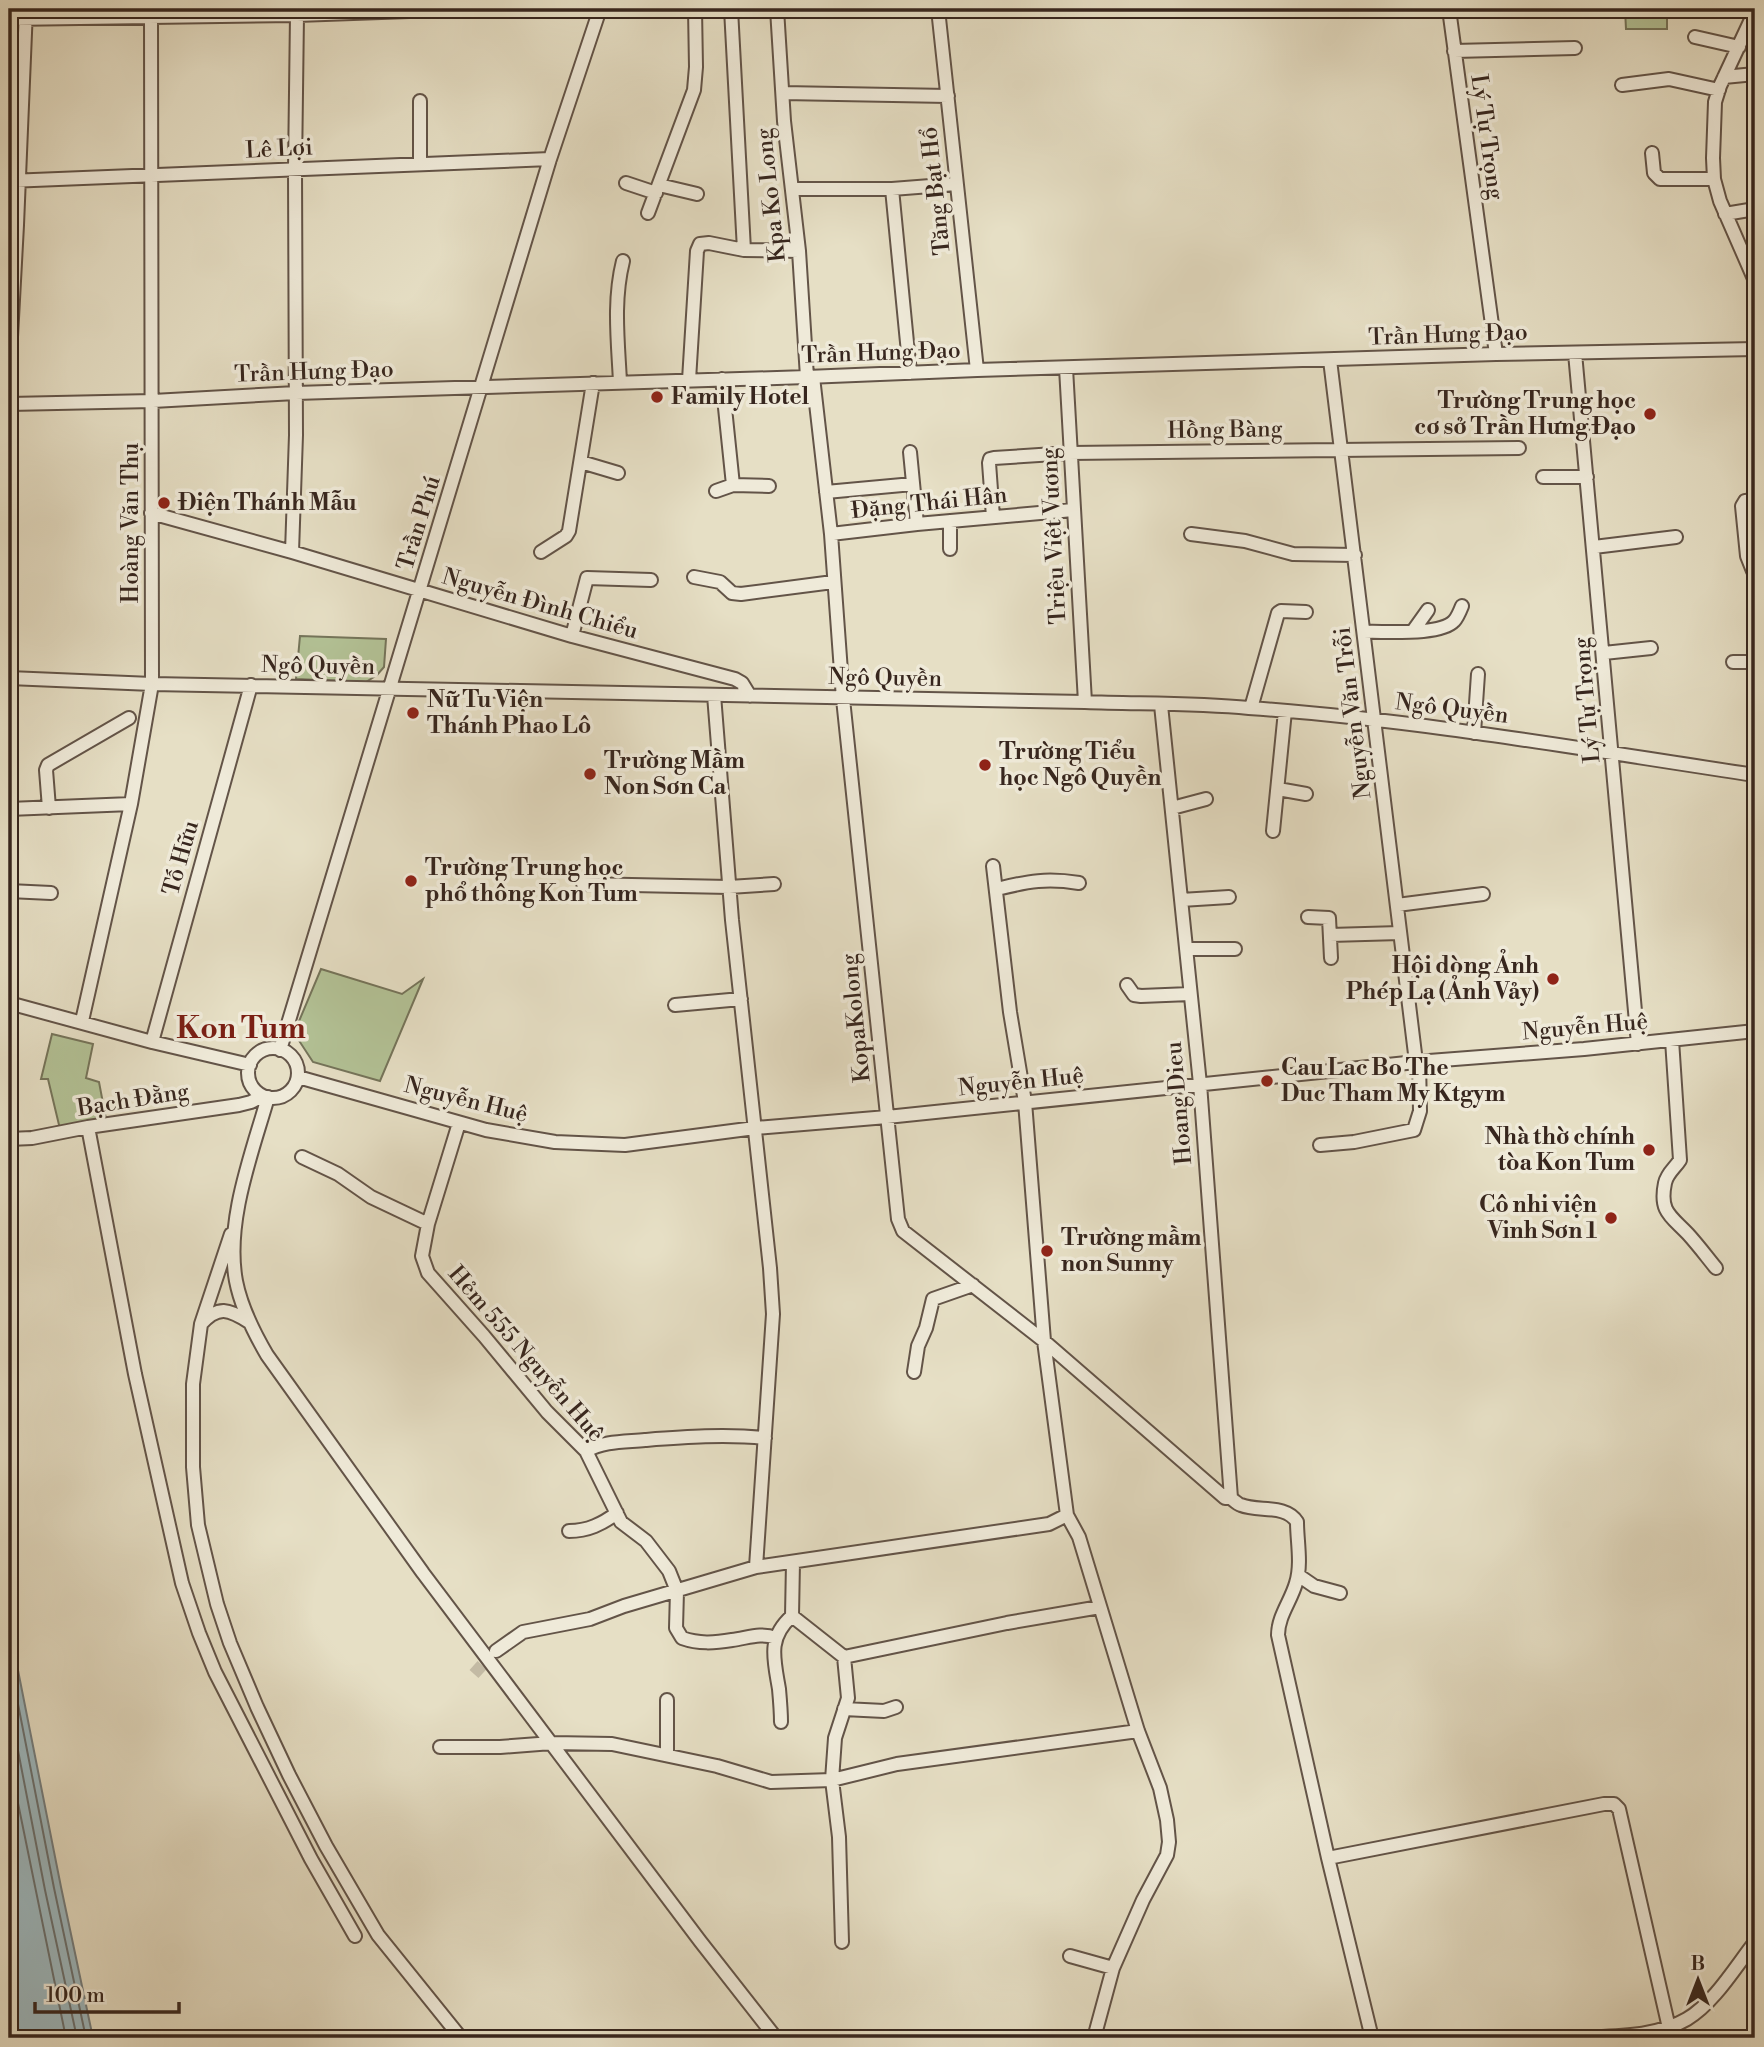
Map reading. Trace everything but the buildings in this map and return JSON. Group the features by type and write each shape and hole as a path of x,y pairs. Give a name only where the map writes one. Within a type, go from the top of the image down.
{"street":[{"path":"9,19 25,14 131,13 151,17 466,9"},
{"name":"Trần Phú","path":"280,1050 550,159 600,9"},
{"path":"648,213 694,90 695,9"},
{"path":"732,9 744,250"},
{"name":"Kpa Ko Long","path":"777,9 810,377"},
{"name":"Tăng Bạt Hổ","path":"938,9 977,370"},
{"name":"Lý Tự Trọng","path":"1449,9 1496,354"},
{"path":"1755,11 1718,90 1713,117 1714,179 1725,214 1755,281"},
{"path":"9,374 14,180 25,14"},
{"path":"292,552 295,502 297,15"},
{"name":"Hoàng Văn Thụ","path":"82,1021 131,804 152,684 151,17"},
{"path":"1695,37 1739,47"},
{"path":"1454,51 1574,48"},
{"path":"1724,77 1755,74"},
{"path":"1622,85 1669,79 1718,90"},
{"path":"783,93 948,96"},
{"path":"420,101 420,164"},
{"path":"1652,153 1654,173 1660,179 1714,179"},
{"name":"Lê Lợi","path":"14,180 550,159"},
{"path":"626,183 697,194"},
{"path":"792,189 891,189 956,184"},
{"path":"891,189 910,373"},
{"path":"1725,214 1755,209"},
{"path":"689,380 700,244 709,243 744,250 799,251"},
{"path":"620,382 616,304 622,261"},
{"name":"Trần Hưng Đạo","path":"9,404 977,370 1755,349"},
{"name":"Lý Tự Trọng","path":"1575,353 1639,1044"},
{"name":"Nguyễn Văn Trỗi","path":"1320,1146 1410,1133 1414,1130 1420,1111 1418,1061 1330,360"},
{"name":"Triệu Việt Vương","path":"1066,368 1085,702"},
{"name":"KopaKolong","path":"810,377 831,534 843,699 898,1219 903,1231 1044,1341 1225,1498 1231,1498 1240,1505 1293,1515 1297,1522 1298,1575"},
{"path":"722,379 733,485"},
{"path":"541,552 566,536 569,531 593,383"},
{"name":"Hồng Bàng","path":"993,517 990,459 1070,453 1519,448"},
{"path":"910,452 917,524"},
{"path":"581,462 618,473"},
{"path":"1543,477 1587,477"},
{"path":"826,492 914,484"},
{"path":"716,491 733,485 769,486"},
{"path":"1753,571 1747,556 1742,506 1745,501 1755,500"},
{"name":"Đặng Thái Hân","path":"831,534 1073,510"},
{"name":"Nguyễn Đình Chiểu","path":"152,513 572,636 735,679 742,683 750,696"},
{"path":"950,521 950,550"},
{"path":"1191,534 1245,541 1293,554 1354,555"},
{"path":"1594,547 1676,537"},
{"path":"694,577 720,582 732,593 741,594 834,582"},
{"path":"572,636 587,578 651,580"},
{"path":"1364,632 1442,628 1453,622 1462,606"},
{"path":"1413,631 1428,610"},
{"path":"1251,708 1278,613 1306,612"},
{"path":"1604,653 1651,648"},
{"path":"1733,662 1755,662"},
{"path":"1474,733 1478,674"},
{"name":"Ngô Quyền","path":"9,678 152,684 1085,702 1251,708 1474,733 1755,775"},
{"name":"Tố Hữu","path":"152,1042 251,685"},
{"path":"714,695 729,887 773,1314 757,1567"},
{"name":"Hoang Dieu","path":"1161,705 1199,1084 1231,1498"},
{"path":"1273,831 1285,711"},
{"path":"50,807 46,770 48,765 129,718"},
{"path":"1278,789 1306,794"},
{"path":"1172,808 1206,799"},
{"path":"9,809 131,804"},
{"path":"993,866 1010,1012 1026,1102 1044,1341 1067,1515 1079,1536 1138,1731 1160,1788 1167,1820 1168,1849 1113,1968 1094,2038"},
{"path":"997,889 1029,881 1053,879 1079,883"},
{"path":"583,884 729,887 774,884"},
{"path":"9,891 51,893"},
{"path":"1397,905 1483,894"},
{"path":"1181,900 1229,897"},
{"path":"1308,917 1329,918 1331,958"},
{"path":"1330,935 1401,933"},
{"path":"1186,949 1235,948"},
{"path":"1127,985 1134,995 1141,996 1190,994"},
{"path":"675,1005 741,999"},
{"path":"9,1003 152,1042 250,1065"},
{"name":"Nguyễn Huệ","path":"298,1077 485,1130 555,1142 625,1145 755,1128 887,1117 1418,1061 1639,1044 1755,1031"},
{"path":"1672,1040 1679,1160 1665,1183 1666,1213 1688,1234 1716,1268"},
{"path":"265,1050 280,1050 292,1056 297,1065 296,1084 282,1097 265,1096 254,1090 249,1082 250,1065 256,1055 265,1050"},
{"path":"265,1096 240,1198 233,1248 242,1305 250,1323 267,1354 423,1573 776,2038"},
{"name":"Bạch Đằng","path":"9,1139 32,1138 239,1105 265,1096"},
{"name":"Hẻm 555 Nguyễn Huệ","path":"458,1123 428,1224 422,1256 428,1273 547,1412 586,1451 621,1522 646,1541 669,1571 677,1591"},
{"path":"88,1127 135,1374 186,1596 215,1672 310,1859 355,1936"},
{"path":"302,1157 338,1174 371,1197 428,1224"},
{"path":"236,1221 201,1324 193,1384 193,1467 198,1525 217,1604 257,1707 326,1846 378,1936 461,2038"},
{"path":"914,1372 918,1346 926,1328 933,1299 973,1285"},
{"path":"201,1324 212,1313 223,1311 239,1315 250,1323"},
{"path":"586,1451 599,1444 679,1437 734,1435 765,1438"},
{"path":"569,1531 582,1531 617,1513"},
{"path":"496,1651 523,1632 590,1619 624,1606 757,1567 1049,1524 1067,1515"},
{"path":"781,1722 774,1660 776,1639 782,1625 792,1616 793,1562"},
{"path":"1340,1593 1314,1586 1298,1575 1278,1627 1278,1636 1372,2038"},
{"path":"677,1591 676,1629 682,1638 697,1643 736,1640 750,1635 768,1635 776,1639"},
{"path":"844,1657 1007,1623 1100,1607"},
{"path":"792,1616 844,1657 848,1698 835,1738 832,1780 839,1837 842,1942"},
{"path":"667,1700 667,1755"},
{"path":"844,1709 884,1711 896,1707"},
{"path":"439,1747 612,1744 717,1766 771,1782 832,1780 897,1764 1138,1731"},
{"path":"1328,1858 1486,1826 1614,1804 1619,1809 1669,2028"},
{"path":"1576,2038 1634,2035 1669,2028 1689,2018 1717,1990 1755,1942"},
{"path":"1070,1956 1113,1968"}],"green space":[{"path":"1625,9 1667,9 1667,29 1626,29"},
{"path":"300,636 386,639 384,667 366,682 296,679"},
{"path":"321,969 402,994 423,979 380,1081 313,1062 294,1033"},
{"path":"52,1034 93,1044 86,1078 99,1082 106,1119 60,1129 48,1079 41,1079"}],"water":[{"path":"9,1625 61,1887 93,2038 9,2038"}],"tunnel":[{"path":"474,1674 493,1653"}],"place":[{"name":"Family Hotel","path":"657,397"},
{"name":"Trường Trung học cơ sở Trần Hưng Đạo","path":"1650,414"},
{"name":"Điện Thánh Mẫu","path":"164,503"},
{"name":"Nữ Tu Viện Thánh Phao Lô","path":"413,713"},
{"name":"Trường Tiểu học Ngô Quyền","path":"985,765"},
{"name":"Trường Mầm Non Sơn Ca","path":"590,774"},
{"name":"Trường Trung học phổ thông Kon Tum","path":"411,881"},
{"name":"Hội dòng Ảnh Phép Lạ (Ảnh Vảy)","path":"1553,979"},
{"name":"Cau Lac Bo The Duc Tham My Ktgym","path":"1267,1081"},
{"name":"Nhà thờ chính tòa Kon Tum","path":"1649,1150"},
{"name":"Cô nhi viện Vinh Sơn 1","path":"1611,1218"},
{"name":"Trường mầm non Sunny","path":"1047,1251"}],"district":[{"name":"Kon Tum","path":"241,1029"}]}
